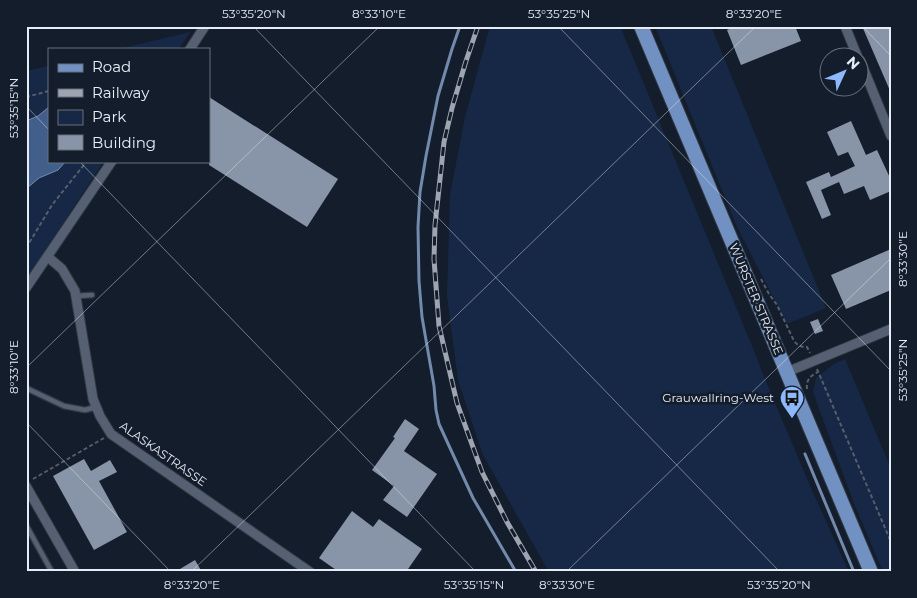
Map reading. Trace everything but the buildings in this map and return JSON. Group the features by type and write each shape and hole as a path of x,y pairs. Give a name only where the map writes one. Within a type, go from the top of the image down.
{"main road":[{"name":"WURSTER STRASSE","path":"642,26 871,572"}],"street":[{"path":"191,48 205,26"},
{"path":"846,26 855,48"},
{"path":"870,85 891,136"},
{"path":"26,288 111,162"},
{"name":"ALASKASTRASSE","path":"48,257 62,268 75,291 93,399 110,434 310,572"},
{"path":"787,372 891,329"},
{"path":"26,484 75,572"}],"lane":[{"path":"76,296 92,295"},
{"path":"26,388 64,406 85,410 96,408"},
{"path":"26,525 52,572"}],"path":[{"path":"26,97 48,91"},
{"path":"26,248 52,205 86,162"},
{"path":"818,372 891,542"},
{"path":"26,484 110,434"}],"green space":[{"path":"490,26 620,26 762,372 849,572 549,572 483,455 458,380 447,296 450,195 465,117"},
{"path":"655,26 711,26 826,308 787,324 737,227"},
{"path":"190,32 180,48 123,48"},
{"path":"48,66 48,108 38,116 26,121 26,71"},
{"path":"65,162 103,162 26,279 26,189 39,178 58,170"},
{"path":"845,359 891,469 891,572 883,572 853,501 813,392 816,378 834,364"}],"shaded area":[{"path":"48,108 48,162 65,162 58,170 39,178 26,189 26,121 38,116"}],"waterway":[{"path":"460,26 438,96 420,192 418,227 422,317 439,424 473,498 516,572"},
{"path":"805,454 854,572"}],"railway":[{"path":"478,26 452,108 444,142 435,225 434,259 439,326 457,403 482,472 507,522 536,572"}],"place":[{"name":"Grauwallring-West","path":"792,419"}]}
